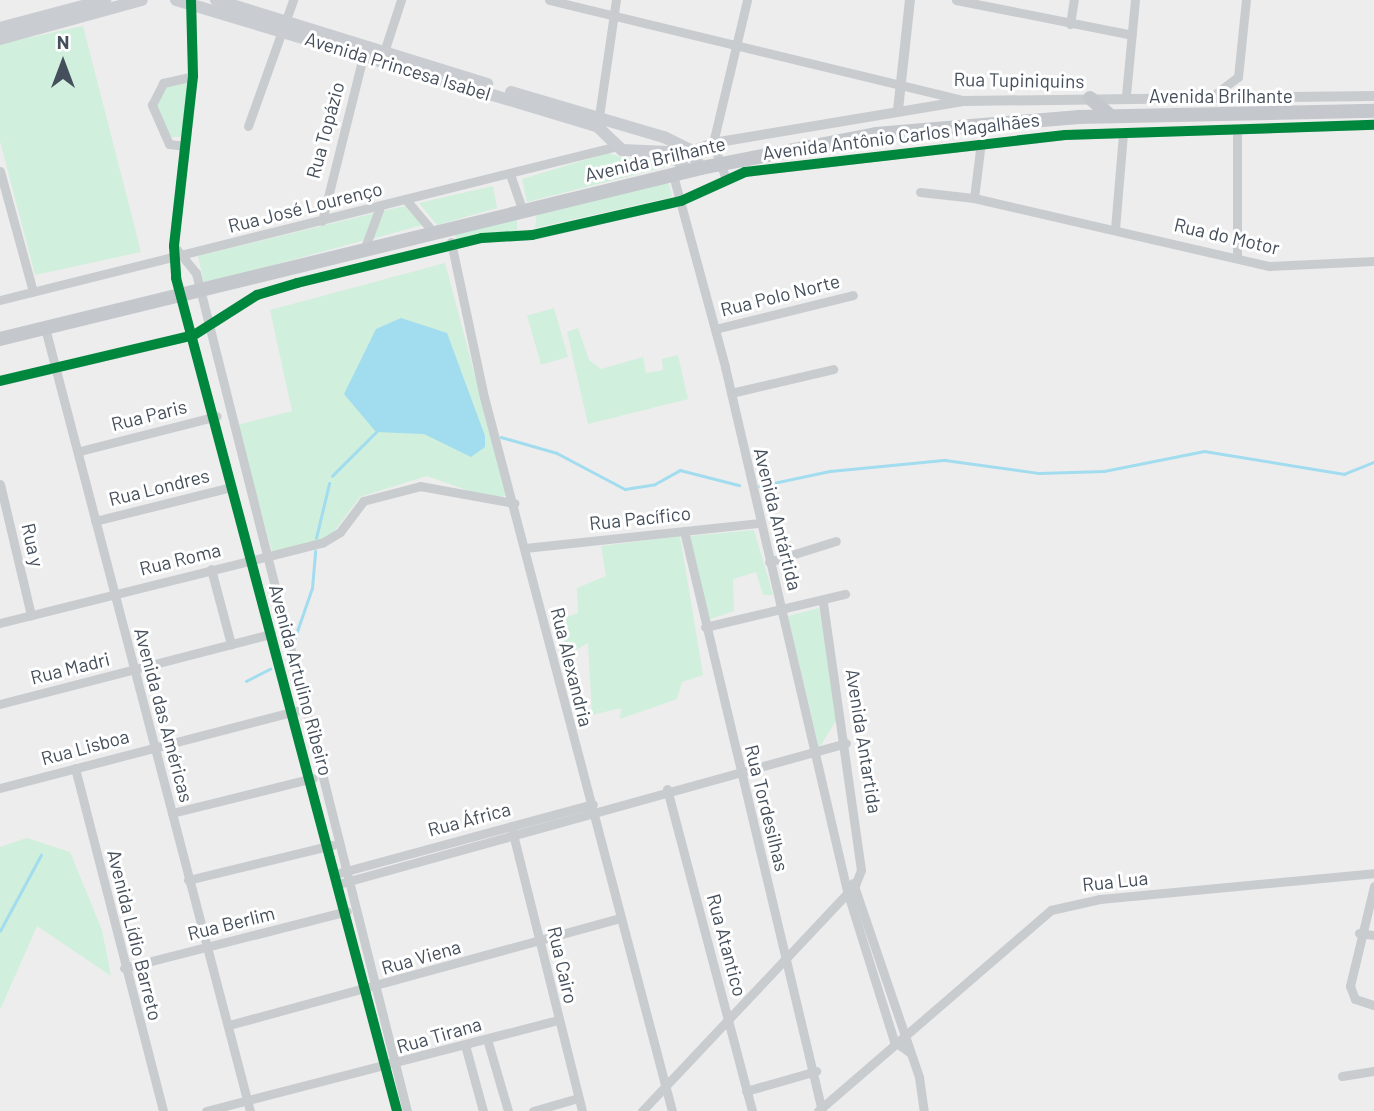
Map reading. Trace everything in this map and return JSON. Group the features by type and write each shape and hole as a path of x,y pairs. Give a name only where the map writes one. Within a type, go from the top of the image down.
{"main road":[{"path":"0,28 105,0"},
{"path":"0,39 142,0"},
{"name":"Avenida Princesa Isabel","path":"176,0 190,1 283,27 598,122 644,131"},
{"name":"Avenida Princesa Isabel","path":"216,0 283,27"},
{"path":"1090,98 1111,116"},
{"name":"Avenida Brilhante","path":"0,339 702,168 876,134 1111,116 1342,112 1372,120"},
{"name":"Avenida Princesa Isabel","path":"598,122 615,144"},
{"path":"623,125 615,144 637,152 676,156 702,168"},
{"path":"637,152 644,131 689,149 702,168"}],"street":[{"path":"248,126 293,0"},
{"path":"382,56 401,0"},
{"name":"Rua Tupiniquins","path":"549,0 735,48 965,101 1126,95 1374,96"},
{"path":"598,122 616,0"},
{"path":"726,179 702,168 713,143 747,0"},
{"path":"898,110 910,0"},
{"path":"956,0 1132,35"},
{"path":"1069,24 1074,0"},
{"path":"1126,95 1135,0"},
{"path":"1214,95 1238,77 1246,0"},
{"name":"Avenida Artulino Ribeiro","path":"190,1 193,76 173,257 180,295 194,335 249,559 297,711"},
{"name":"Rua Topázio","path":"322,221 365,51"},
{"path":"185,145 164,138 152,105 163,83 193,76"},
{"path":"676,156 689,149 713,143 898,110 965,101"},
{"name":"Avenida Antônio Carlos Magalhães","path":"194,335 262,293 451,246 563,229 681,201 726,179 981,142 1123,133 1237,131 1372,120"},
{"path":"1237,131 1237,256"},
{"path":"1115,229 1123,133"},
{"path":"974,198 981,142"},
{"name":"Rua José Lourenço","path":"0,300 511,177 615,144"},
{"path":"0,171 4,202 33,292"},
{"name":"Avenida Antártida","path":"673,175 731,393 758,523 783,611 816,752 894,1041"},
{"path":"511,177 523,211"},
{"name":"Rua do Motor","path":"920,192 974,198 1293,268 1374,261"},
{"path":"407,201 441,231"},
{"path":"363,250 380,207"},
{"name":"Rua Alexandria","path":"441,231 451,246 590,809 672,1111"},
{"path":"174,246 184,254"},
{"name":"Avenida Artulino Ribeiro","path":"184,254 200,290 206,326 264,556 297,711 391,1067 407,1111"},
{"name":"Rua Polo Norte","path":"715,329 853,295"},
{"name":"Avenida das Américas","path":"45,328 80,451 113,593 250,1111"},
{"path":"0,381 194,335"},
{"path":"731,393 833,369"},
{"name":"Rua Paris","path":"80,451 228,414"},
{"name":"Rua y","path":"0,484 31,615"},
{"name":"Rua Roma","path":"0,623 332,538 363,501 420,486 514,503"},
{"name":"Rua Londres","path":"95,521 231,487"},
{"name":"Rua Pacífico","path":"525,548 758,523"},
{"name":"Rua Tordesilhas","path":"684,531 739,771 821,1092 820,1110"},
{"path":"769,562 836,541"},
{"path":"211,569 231,644"},
{"path":"705,627 823,602 845,594"},
{"name":"Avenida Antartida","path":"823,602 863,850 851,888"},
{"name":"Rua Madri","path":"0,704 271,634"},
{"name":"Rua Lisboa","path":"0,788 297,711"},
{"name":"Rua África","path":"342,878 511,826 612,804 846,743"},
{"name":"Avenida Lídio Barreto","path":"75,768 124,968 163,1111"},
{"path":"172,813 315,777"},
{"name":"Rua Atantico","path":"667,789 752,1111"},
{"name":"Rua África","path":"342,878 514,837 590,809"},
{"name":"Rua Cairo","path":"511,826 582,1111"},
{"path":"188,880 333,844"},
{"name":"Rua Lua","path":"820,1110 832,1106 894,1041 1043,914 1061,907 1374,873"},
{"name":"Avenida Artulino Ribeiro","path":"342,878 347,911 371,989"},
{"path":"1370,1004 1350,986 1359,933 1374,886"},
{"path":"642,1111 851,888"},
{"name":"Avenida Antártida","path":"851,888 905,1033 924,1111"},
{"name":"Rua Berlim","path":"124,968 347,911"},
{"name":"Rua Viena","path":"229,1025 371,989 621,918"},
{"path":"1359,933 1374,935"},
{"name":"Rua Tirana","path":"206,1111 391,1067 558,1020"},
{"path":"487,1039 508,1111"},
{"path":"894,1041 909,1052"},
{"path":"465,1045 483,1111"},
{"name":"Avenida Artulino Ribeiro","path":"391,1067 397,1111"},
{"path":"746,1091 816,1071"},
{"path":"1342,1076 1374,1071"},
{"path":"821,1092 832,1106"},
{"path":"533,1111 578,1098"}],"green space":[{"path":"83,26 141,252 35,275 0,141 0,44"},
{"path":"188,82 182,137 169,137 156,104 162,87"},
{"path":"608,153 634,161 668,156 673,165 527,202 522,179"},
{"path":"668,181 672,197 535,228 537,213"},
{"path":"493,186 497,208 437,225 419,203"},
{"path":"405,206 422,225 372,239 382,211"},
{"path":"375,213 365,240 204,284 198,256"},
{"path":"517,218 517,232 456,240 455,232"},
{"path":"445,263 507,496 486,497 427,476 360,497 326,542 272,551 237,425 292,411 270,310"},
{"path":"554,308 568,357 541,365 527,316"},
{"path":"578,328 589,360 601,369 643,357 646,373 663,370 662,359 678,355 688,399 588,424 567,332"},
{"path":"754,530 773,595 763,595 756,572 733,579 734,611 708,620 690,536"},
{"path":"680,536 703,675 682,682 677,699 620,719 621,708 592,715 588,643 567,655 561,619 578,613 577,588 606,576 601,546"},
{"path":"819,608 838,718 819,748 788,616"},
{"path":"27,838 70,852 102,930 111,976 37,926 0,1010 0,847"}],"water":[{"path":"401,318 447,333 485,436 485,447 471,457 424,434 376,432 344,394 376,329"}],"waterway":[{"path":"332,476 376,432"},
{"path":"501,437 557,453 625,489 655,484 680,470 739,485"},
{"path":"759,486 830,471 945,460 1039,473 1104,471 1204,451 1344,474 1374,462"},
{"path":"316,538 329,484"},
{"path":"293,643 312,588 315,551"},
{"path":"246,681 270,669"},
{"path":"0,931 41,855"}],"cycle path":[{"path":"191,0 193,76 174,246 176,278 397,1111"},
{"path":"0,381 194,335 257,295 297,283 482,238 532,235 681,201 745,172 1065,135 1374,125"}]}
